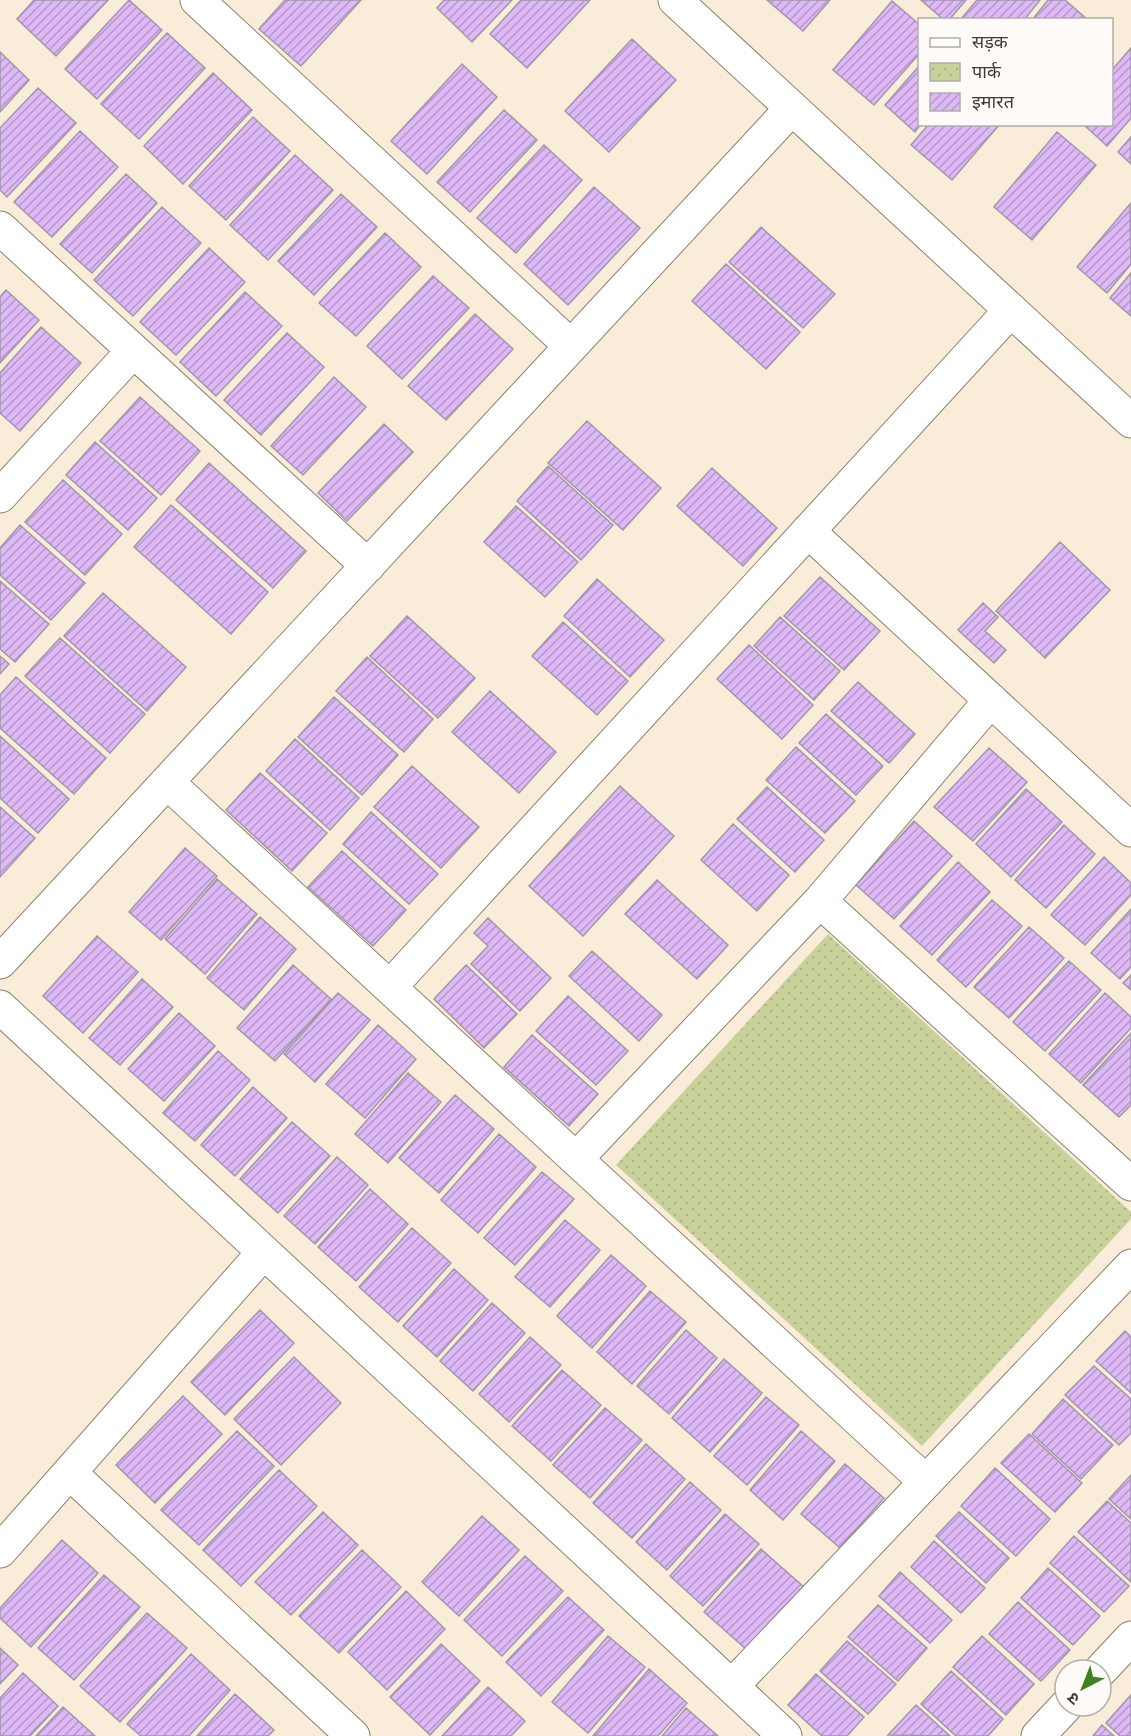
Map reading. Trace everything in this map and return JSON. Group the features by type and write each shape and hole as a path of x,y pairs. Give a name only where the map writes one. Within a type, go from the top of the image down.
{"street":[{"path":"197,0 571,346"},
{"path":"675,0 1131,421"},
{"path":"0,962 792,108"},
{"path":"0,228 368,566"},
{"path":"390,987 1011,310"},
{"path":"0,496 133,351"},
{"path":"808,531 1131,830"},
{"path":"576,1159 820,901 991,700"},
{"path":"167,782 926,1482"},
{"path":"820,901 1131,1184"},
{"path":"0,1007 785,1736"},
{"path":"0,1551 264,1252"},
{"path":"732,1686 1131,1266"},
{"path":"70,1473 354,1736"},
{"path":"1112,1658 1131,1638"},
{"path":"1038,1736 1055,1718"}],"green space":[{"path":"828,934 1131,1212 1131,1219 922,1446 616,1165"}],"building":[{"path":"34,0 108,0 56,56 17,19"},
{"path":"129,0 162,30 97,99 65,69"},
{"path":"285,0 361,0 301,66 259,29"},
{"path":"444,0 512,0 472,42 437,8"},
{"path":"521,0 590,0 527,68 490,34"},
{"path":"767,0 830,0 803,31"},
{"path":"921,0 966,0 951,18 942,18"},
{"path":"977,0 1040,0 1026,18 962,18"},
{"path":"1048,0 1065,0 1086,18 1034,18"},
{"path":"892,1 918,23 918,55 874,105 833,70"},
{"path":"167,33 205,68 139,139 101,104"},
{"path":"632,39 676,80 609,152 565,111"},
{"path":"1131,48 1131,118 1107,146 1085,126 1113,126 1113,69"},
{"path":"0,52 29,80 0,112"},
{"path":"462,64 497,97 427,174 391,141"},
{"path":"918,67 920,126 915,132 885,105"},
{"path":"213,73 252,110 183,184 144,146"},
{"path":"38,88 76,123 7,197 0,190 0,128"},
{"path":"504,110 537,140 470,212 437,182"},
{"path":"253,117 290,151 226,220 189,186"},
{"path":"927,126 998,126 952,180 911,145"},
{"path":"80,131 118,167 52,237 14,202"},
{"path":"1057,132 1096,165 1032,240 994,207"},
{"path":"1131,137 1131,164 1118,152"},
{"path":"544,145 582,180 516,253 477,218"},
{"path":"295,155 333,190 268,260 230,225"},
{"path":"126,174 157,203 92,273 60,244"},
{"path":"594,187 640,228 568,305 524,264"},
{"path":"341,194 377,227 314,295 278,261"},
{"path":"1130,204 1131,264 1107,293 1077,267"},
{"path":"162,207 201,243 133,316 94,280"},
{"path":"761,227 835,294 803,328 729,262"},
{"path":"385,233 421,267 356,336 319,303"},
{"path":"209,248 245,282 176,355 140,322"},
{"path":"726,264 800,332 766,369 692,301"},
{"path":"1131,273 1131,316 1110,298"},
{"path":"433,276 469,308 402,379 367,346"},
{"path":"6,290 39,320 0,363 0,297"},
{"path":"245,292 282,326 216,396 180,362"},
{"path":"475,314 513,349 446,420 408,386"},
{"path":"41,327 81,363 20,431 0,413 0,373"},
{"path":"287,333 324,367 261,435 224,400"},
{"path":"334,377 366,407 303,475 271,446"},
{"path":"140,397 200,451 161,495 100,441"},
{"path":"587,421 661,488 623,530 548,463"},
{"path":"384,424 413,452 347,521 318,493"},
{"path":"95,442 157,498 128,530 66,475"},
{"path":"209,463 306,551 273,588 176,500"},
{"path":"548,466 613,525 581,560 517,501"},
{"path":"712,468 777,528 743,566 677,506"},
{"path":"63,480 122,534 85,575 25,522"},
{"path":"171,505 268,592 231,634 134,547"},
{"path":"516,506 578,562 545,597 484,542"},
{"path":"20,525 85,583 51,620 0,575 0,548"},
{"path":"1060,542 1110,590 1045,658 996,611"},
{"path":"820,577 880,631 844,670 784,616"},
{"path":"597,579 664,640 630,677 564,616"},
{"path":"0,581 49,624 15,662 0,649"},
{"path":"103,593 186,667 147,711 64,636"},
{"path":"983,603 998,617 985,631 1006,650 994,663 958,630"},
{"path":"407,616 475,678 438,718 370,656"},
{"path":"780,617 840,671 814,700 754,646"},
{"path":"563,622 628,681 597,715 532,656"},
{"path":"60,638 145,714 110,753 25,676"},
{"path":"749,645 813,705 782,739 717,679"},
{"path":"0,656 9,664 0,674"},
{"path":"367,657 433,719 404,752 336,691"},
{"path":"16,677 106,758 74,794 0,728 0,695"},
{"path":"858,682 915,734 889,763 831,711"},
{"path":"490,691 556,752 519,793 452,732"},
{"path":"334,697 398,755 362,795 298,737"},
{"path":"826,714 883,766 856,795 799,743"},
{"path":"0,736 69,799 38,833 0,798"},
{"path":"295,739 359,798 330,830 266,771"},
{"path":"796,747 855,801 825,833 766,780"},
{"path":"989,748 1027,782 973,841 934,807"},
{"path":"412,766 479,827 441,868 374,807"},
{"path":"260,773 327,833 292,871 226,810"},
{"path":"620,786 674,836 583,936 529,886"},
{"path":"767,787 824,840 795,872 737,819"},
{"path":"1026,789 1062,822 1011,877 976,844"},
{"path":"0,807 35,838 0,877"},
{"path":"371,812 438,874 409,904 343,844"},
{"path":"914,821 952,856 894,919 856,885"},
{"path":"733,824 789,875 757,911 701,860"},
{"path":"1064,825 1095,854 1046,908 1015,880"},
{"path":"185,848 217,876 161,940 129,912"},
{"path":"342,851 406,910 373,946 308,887"},
{"path":"1104,857 1131,883 1131,895 1085,945 1051,915"},
{"path":"958,862 990,892 932,955 900,926"},
{"path":"217,879 257,914 205,974 165,939"},
{"path":"657,880 728,945 697,979 625,914"},
{"path":"992,900 1022,926 966,987 937,960"},
{"path":"1131,909 1131,967 1120,979 1091,953"},
{"path":"260,917 296,949 244,1010 207,978"},
{"path":"488,918 551,978 520,1011 471,964 488,946 474,933"},
{"path":"1029,927 1064,958 1009,1018 974,987"},
{"path":"97,936 138,972 83,1033 43,996"},
{"path":"592,951 662,1015 639,1041 569,976"},
{"path":"1069,961 1101,990 1045,1051 1013,1022"},
{"path":"293,965 331,999 275,1061 237,1028"},
{"path":"466,965 517,1014 484,1048 434,999"},
{"path":"1131,975 1131,990 1123,983"},
{"path":"142,979 173,1007 120,1065 89,1038"},
{"path":"338,993 370,1020 315,1082 284,1054"},
{"path":"1105,993 1131,1017 1131,1028 1081,1083 1049,1054"},
{"path":"568,996 628,1051 596,1085 536,1031"},
{"path":"179,1013 215,1046 164,1101 128,1069"},
{"path":"378,1025 416,1059 365,1118 326,1084"},
{"path":"1131,1033 1131,1105 1119,1117 1083,1085"},
{"path":"532,1035 598,1094 569,1126 504,1067"},
{"path":"218,1051 250,1080 195,1141 163,1113"},
{"path":"408,1073 441,1102 388,1163 355,1134"},
{"path":"253,1087 287,1118 235,1176 201,1145"},
{"path":"455,1095 494,1129 439,1193 399,1158"},
{"path":"292,1122 330,1156 278,1213 240,1179"},
{"path":"499,1134 536,1167 478,1233 441,1200"},
{"path":"337,1157 368,1185 315,1244 284,1216"},
{"path":"542,1172 574,1199 515,1265 484,1238"},
{"path":"370,1189 408,1224 356,1281 318,1247"},
{"path":"565,1220 600,1250 550,1307 515,1277"},
{"path":"412,1228 451,1263 398,1322 359,1287"},
{"path":"611,1255 646,1286 592,1348 557,1316"},
{"path":"454,1269 488,1300 437,1357 403,1326"},
{"path":"650,1291 686,1322 632,1384 597,1352"},
{"path":"492,1303 525,1333 473,1391 440,1361"},
{"path":"260,1310 294,1343 225,1415 191,1382"},
{"path":"686,1330 717,1358 669,1414 637,1386"},
{"path":"1125,1331 1131,1337 1131,1393 1096,1361"},
{"path":"530,1337 561,1365 509,1422 479,1394"},
{"path":"294,1357 341,1403 281,1465 234,1419"},
{"path":"724,1359 762,1393 710,1452 672,1418"},
{"path":"1094,1366 1131,1399 1131,1433 1119,1445 1065,1395"},
{"path":"562,1370 601,1405 551,1461 512,1426"},
{"path":"183,1396 222,1434 155,1503 116,1465"},
{"path":"766,1397 799,1425 747,1485 714,1456"},
{"path":"1063,1399 1113,1445 1081,1479 1032,1434"},
{"path":"605,1408 642,1440 590,1498 553,1465"},
{"path":"237,1431 274,1466 199,1545 161,1510"},
{"path":"801,1431 835,1461 783,1520 750,1490"},
{"path":"1029,1434 1082,1483 1055,1512 1001,1463"},
{"path":"646,1444 685,1479 632,1538 593,1503"},
{"path":"845,1464 884,1498 840,1548 801,1514"},
{"path":"995,1468 1050,1519 1016,1556 961,1506"},
{"path":"279,1470 317,1506 241,1586 203,1550"},
{"path":"1131,1475 1131,1519 1109,1499"},
{"path":"690,1482 721,1510 667,1570 636,1542"},
{"path":"1107,1501 1131,1523 1131,1582 1078,1532"},
{"path":"323,1512 358,1545 291,1615 255,1582"},
{"path":"959,1512 1009,1558 986,1583 936,1536"},
{"path":"725,1514 759,1544 703,1606 670,1576"},
{"path":"482,1516 519,1550 459,1616 422,1582"},
{"path":"1074,1536 1129,1586 1104,1612 1050,1563"},
{"path":"62,1540 98,1573 31,1647 0,1618 0,1608"},
{"path":"934,1541 985,1588 961,1613 911,1567"},
{"path":"761,1549 804,1587 747,1650 704,1612"},
{"path":"362,1550 401,1587 339,1653 299,1616"},
{"path":"525,1556 563,1591 502,1656 464,1620"},
{"path":"1048,1568 1100,1616 1073,1645 1021,1598"},
{"path":"900,1572 952,1620 930,1643 879,1596"},
{"path":"104,1575 140,1607 74,1680 38,1648"},
{"path":"406,1591 445,1629 387,1690 348,1652"},
{"path":"568,1597 604,1630 541,1696 506,1662"},
{"path":"1018,1602 1070,1650 1063,1658 1053,1658 1053,1668 1041,1681 989,1634"},
{"path":"878,1605 927,1648 898,1681 848,1637"},
{"path":"147,1613 187,1648 120,1722 80,1686"},
{"path":"608,1636 645,1667 588,1733 552,1702"},
{"path":"982,1636 1034,1684 1006,1715 953,1667"},
{"path":"847,1641 896,1684 868,1714 820,1671"},
{"path":"441,1644 480,1681 430,1735 390,1697"},
{"path":"0,1648 18,1665 0,1684"},
{"path":"191,1654 230,1690 189,1736 141,1736 127,1724"},
{"path":"649,1669 687,1703 658,1736 593,1736"},
{"path":"951,1671 1003,1719 988,1736 956,1736 921,1704"},
{"path":"23,1673 58,1706 30,1736 0,1736 0,1698"},
{"path":"816,1674 864,1717 847,1736 822,1736 788,1705"},
{"path":"488,1687 525,1721 511,1736 442,1736"},
{"path":"235,1694 274,1730 268,1736 197,1736"},
{"path":"1131,1695 1131,1736 1120,1736 1106,1723 1113,1718"},
{"path":"916,1705 950,1736 888,1735"},
{"path":"63,1707 95,1736 36,1736"},
{"path":"686,1708 718,1736 662,1736"},
{"path":"1102,1725 1114,1736 1093,1736"}]}
